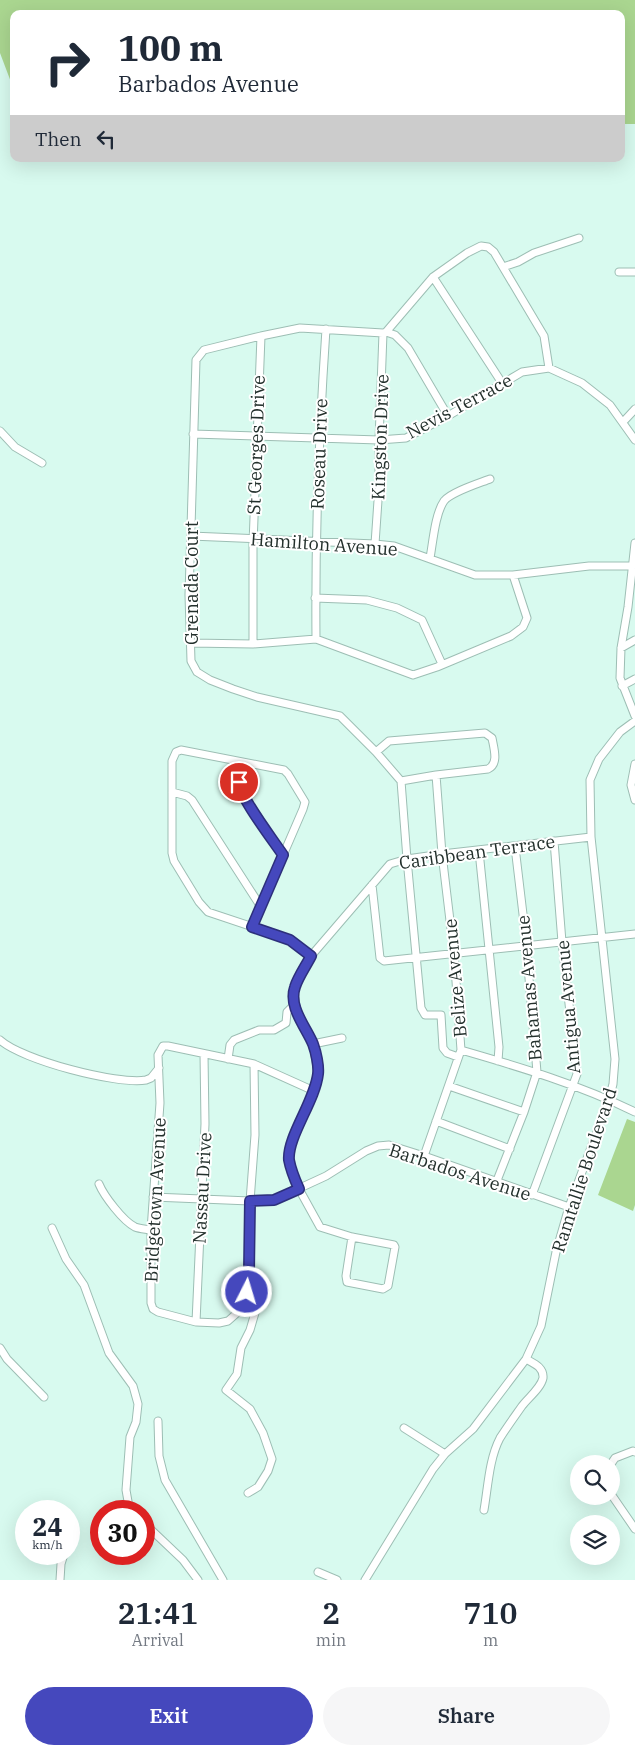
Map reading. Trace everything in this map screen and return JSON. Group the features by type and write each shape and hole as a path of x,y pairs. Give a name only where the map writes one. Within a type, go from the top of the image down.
{"street":[{"path":"503,267 518,262 534,253 579,238"},
{"path":"448,416 408,348 395,335 385,333 433,277 481,246 488,247 494,252 544,336 549,368 582,383 610,405 635,440"},
{"path":"619,272 635,272"},
{"path":"433,277 502,383"},
{"name":"Grenada Court","path":"385,333 300,328 204,350 196,360 189,595 191,661 197,672 210,680 257,698 340,716 376,752 401,781"},
{"name":"Roseau Drive","path":"316,639 315,598 319,438 326,329"},
{"name":"Kingston Drive","path":"375,544 385,333"},
{"name":"St Georges Drive","path":"253,644 253,539 261,336"},
{"name":"Nevis Terrace","path":"193,434 379,440 406,438 448,416 522,372 549,368"},
{"path":"623,422 635,409"},
{"path":"0,432 15,447 42,463"},
{"path":"430,558 439,514 445,500 452,495 490,479"},
{"name":"Hamilton Avenue","path":"190,536 394,546 476,575 513,575 589,566 632,566"},
{"path":"635,543 620,678 635,716"},
{"path":"191,643 253,644 316,639 413,675 511,636 523,627 527,618 513,575"},
{"path":"315,598 367,600 397,608 422,620 442,664"},
{"path":"622,648 635,640"},
{"path":"622,686 635,679"},
{"name":"Ramtallie Boulevard","path":"366,1580 433,1469 445,1454 473,1429 526,1359 541,1326 556,1252 569,1207 613,1084 615,1059 592,837 590,780 599,759 620,732 635,721"},
{"path":"376,752 389,741 485,733 492,738 495,759 492,767 488,769 401,781 421,1008 423,1014 442,1015 443,1048 447,1053 498,1061 536,1072 609,1099 635,1112"},
{"path":"252,927 303,810 304,802 284,770 186,751 176,752 172,761 172,853 174,861 198,902 208,912 290,940 311,956"},
{"path":"242,762 239,788 283,855"},
{"path":"635,764 631,785 635,800"},
{"name":"Belize Avenue","path":"424,1156 460,1054 454,954 442,854 436,775"},
{"path":"172,792 192,800 261,907"},
{"name":"Caribbean Terrace","path":"352,1237 346,1276 347,1282 386,1288 388,1286 394,1245 352,1237 320,1227 299,1189 289,1159 290,1149 314,1092 318,1072 313,1044 300,1019 295,1004 294,988 311,956 390,864 407,859 442,854 592,837"},
{"name":"Antigua Avenue","path":"532,1195 577,1074 562,942 554,841"},
{"name":"Bahamas Avenue","path":"496,1183 524,1112 536,1072 526,946 515,847"},
{"path":"479,851 499,1047 498,1061"},
{"path":"372,885 380,958 384,961 635,934"},
{"path":"228,1059 230,1046 234,1040 259,1030 274,1030 284,1025 287,1012 295,1004"},
{"path":"313,1044 342,1038"},
{"path":"0,1040 6,1046 31,1058 107,1078 146,1080 151,1078 159,1068"},
{"name":"Bridgetown Avenue","path":"204,1054 163,1046 158,1055 160,1103 151,1230 151,1303 153,1309 196,1322 219,1323 228,1321 245,1303 249,1271 250,1201 255,1135 254,1064"},
{"path":"204,1054 254,1064 314,1092"},
{"name":"Nassau Drive","path":"196,1322 205,1124 204,1054"},
{"path":"449,1086 524,1112"},
{"path":"436,1121 510,1148"},
{"name":"Barbados Avenue","path":"153,1197 250,1201 274,1200 346,1164 366,1150 389,1145 569,1207"},
{"path":"99,1184 103,1192 129,1223 139,1228 151,1230"},
{"path":"52,1228 66,1259 84,1285 109,1353 133,1386 138,1404 136,1422 130,1437 126,1490 128,1500"},
{"path":"247,1292 256,1295 257,1306 250,1330 241,1348 238,1374 226,1390 250,1408 263,1433 272,1459 268,1471 258,1487 248,1493"},
{"path":"0,1348 44,1397"},
{"path":"484,1510 495,1450 500,1439 543,1378 542,1370 526,1359"},
{"path":"158,1421 159,1456 165,1480 223,1580"},
{"path":"404,1428 445,1454"},
{"path":"620,1456 632,1450 635,1452"},
{"path":"618,1505 635,1530"},
{"path":"155,1533 183,1560 198,1580"},
{"path":"60,1580 61,1565"},
{"path":"318,1572 337,1580"}],"green space":[{"path":"0,0 635,0 635,124 625,124 625,10 10,10 10,79 0,53"},
{"path":"627,1119 635,1122 635,1205 633,1211 598,1195"}],"route":[{"path":"239,782 239,788 245,798 283,855 252,927 290,940 311,956 294,988 294,1000 300,1019 313,1044 318,1072 314,1092 290,1149 289,1159 299,1189 274,1200 250,1201 247,1292"}]}
